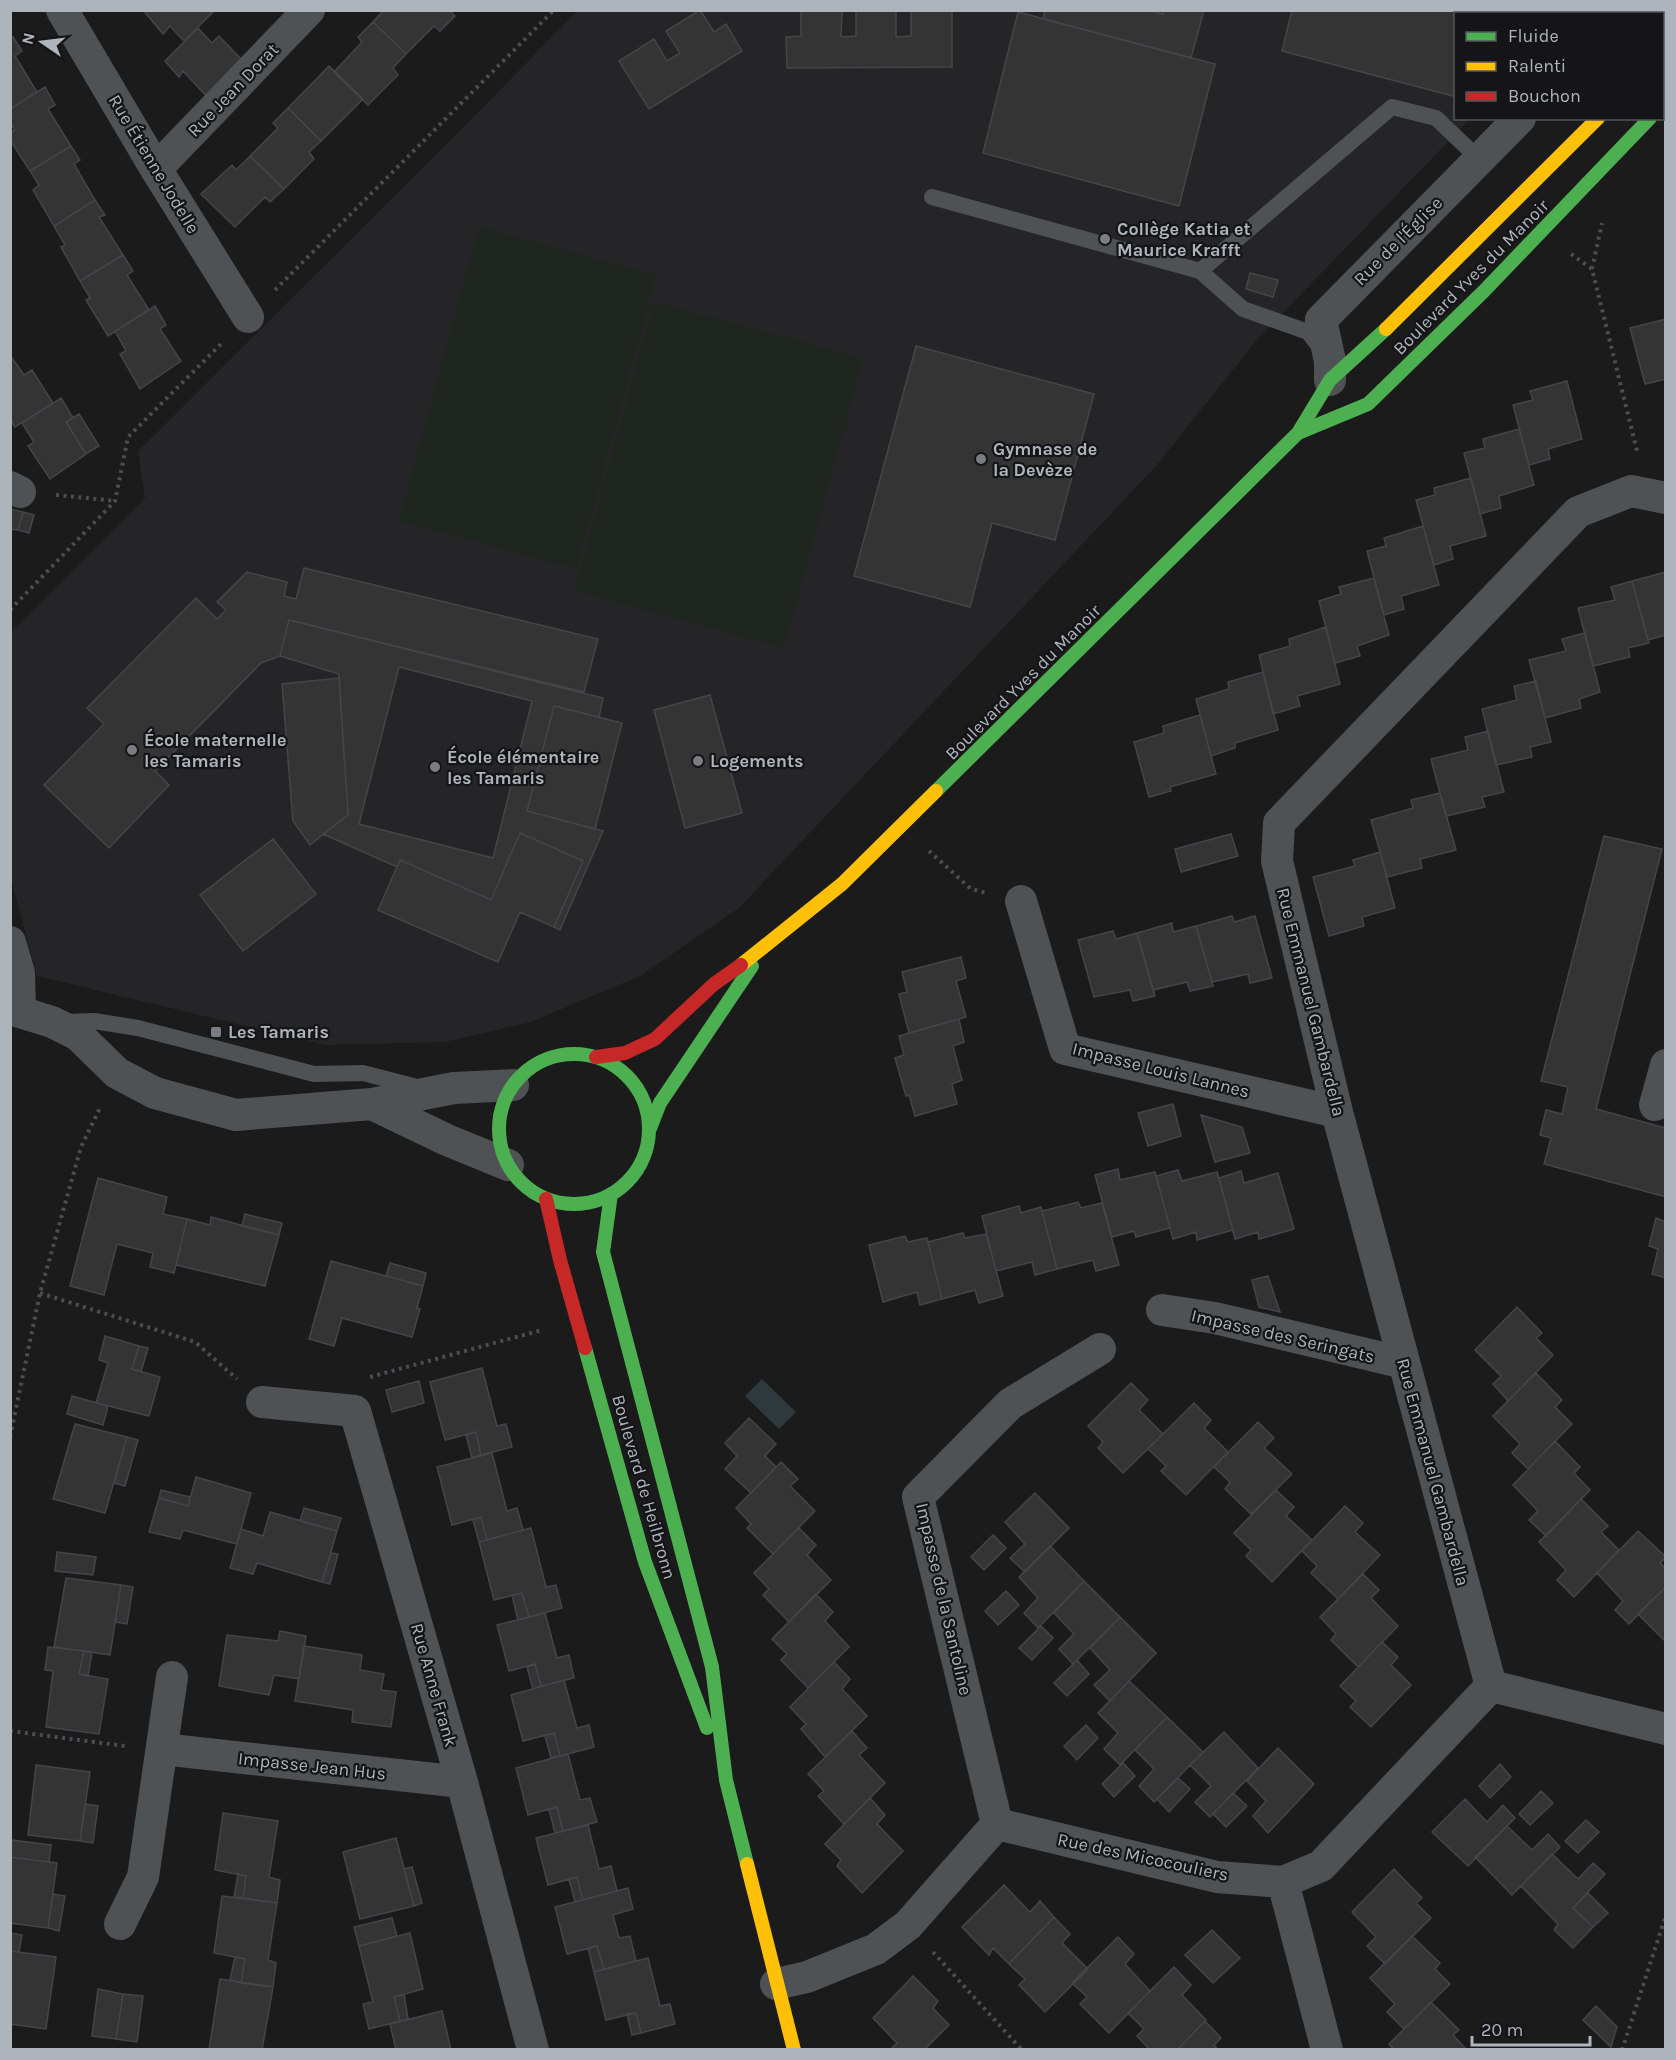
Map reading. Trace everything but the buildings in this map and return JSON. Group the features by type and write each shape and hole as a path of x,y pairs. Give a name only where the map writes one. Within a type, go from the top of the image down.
{"street":[{"name":"Rue Étienne Jodelle","path":"62,10 156,169 248,316"},
{"name":"Rue Jean Dorat","path":"156,169 309,10"},
{"name":"Rue de l'Église","path":"1330,371 1321,320 1518,120"},
{"name":"Boulevard Yves du Manoir","path":"596,1057 625,1053 655,1039 714,984 765,947 842,884 1298,433 1330,371 1376,339 1596,120"},
{"name":"Boulevard Yves du Manoir","path":"1298,433 1368,404 1484,291 1648,120"},
{"path":"1632,491 1665,498"},
{"name":"Rue Emmanuel Gambardella","path":"1491,1686 1337,1112 1277,861 1279,823 1578,512 1632,491"},
{"name":"Impasse Louis Lannes","path":"1021,901 1065,1049 1337,1112"},
{"path":"10,942 19,972 15,1010 52,1022 78,1035 117,1073 155,1093 236,1115 372,1104 454,1088 513,1085"},
{"name":"Boulevard Yves du Manoir","path":"649,1131 660,1103 765,947"},
{"path":"565,1054 596,1057 624,1073 634,1085 645,1107 649,1131 645,1150 638,1167 626,1183 611,1194 595,1201 579,1204 546,1199 524,1185 508,1165 501,1145 499,1124 503,1104 513,1085 523,1073 536,1064 565,1054"},
{"path":"1655,1105 1665,1065"},
{"path":"372,1104 447,1140 508,1165"},
{"name":"Boulevard de Heilbronn","path":"611,1194 603,1252 712,1666 726,1780"},
{"name":"Boulevard de Heilbronn","path":"546,1199 560,1260 645,1562 726,1780 794,2049"},
{"name":"Impasse des Seringats","path":"1162,1310 1215,1318 1404,1363"},
{"name":"Impasse de la Santoline","path":"997,1824 918,1497 1010,1404 1100,1349"},
{"path":"262,1402 355,1411"},
{"name":"Rue Anne Frank","path":"355,1411 462,1782 533,2049"},
{"path":"120,1924 143,1877 172,1677"},
{"path":"1491,1686 1665,1729"},
{"name":"Rue des Micocouliers","path":"997,1824 1217,1877 1283,1882 1321,1866 1491,1686"},
{"name":"Impasse Jean Hus","path":"162,1749 462,1782"},
{"path":"776,1984 807,1977 876,1949 908,1925 997,1824"},
{"path":"1283,1882 1327,2049"}],"lane":[{"path":"1200,271 1392,107 1436,118 1479,159"},
{"path":"932,197 1200,271 1243,309 1308,332 1330,371"},
{"path":"52,1022 94,1021 138,1028 314,1074 363,1073 436,1091"}],"path":[{"path":"1565,249 1592,269 1638,455 1632,491"},
{"path":"15,489 115,501"},
{"path":"901,827 971,889 1021,901"},
{"path":"10,1437 40,1293 81,1147 117,1073"},
{"path":"40,1293 195,1342 262,1402"},
{"path":"355,1411 370,1377 577,1320"},
{"path":"10,1731 162,1749"},
{"path":"1623,2049 1665,1915"},
{"path":"908,1925 1022,2049"}],"shaded area":[{"path":"577,11 1574,11 1454,12 1454,120 1469,120 1256,341 1157,465 739,908 640,976 531,1022 445,1042 325,1045 37,976 11,879 10,633 145,498 138,451 455,136"},
{"path":"479,227 656,275 576,569 399,521"},
{"path":"654,302 863,358 784,648 575,591"},
{"path":"762,1379 796,1412 779,1429 745,1396"}],"traffic: fast":[{"path":"1298,433 1368,404 1484,291 1648,120"},
{"path":"936,791 1298,433 1330,380 1386,329"},
{"path":"649,1131 660,1103 752,966"},
{"path":"574,1054 603,1060 627,1076 643,1100 649,1129 643,1158 627,1182 603,1198 574,1204 545,1198 521,1182 505,1158 499,1129 505,1100 521,1076 545,1060 574,1054"},
{"path":"611,1194 603,1252 712,1667 726,1780 747,1864"},
{"path":"585,1348 645,1562 707,1728"}],"traffic: slow":[{"path":"1386,329 1596,120"},
{"path":"741,965 842,884 936,791"},
{"path":"747,1864 794,2050"}],"traffic: jam":[{"path":"596,1057 625,1053 655,1039 714,984 741,965"},
{"path":"546,1199 560,1260 585,1348"}],"place":[{"name":"Collège Katia et Maurice Krafft","path":"1105,239"},
{"name":"Gymnase de la Devèze","path":"981,459"},
{"name":"École maternelle les Tamaris","path":"132,750"},
{"name":"Logements","path":"698,761"},
{"name":"École élémentaire les Tamaris","path":"435,767"},
{"name":"Les Tamaris","path":"216,1032"}]}
